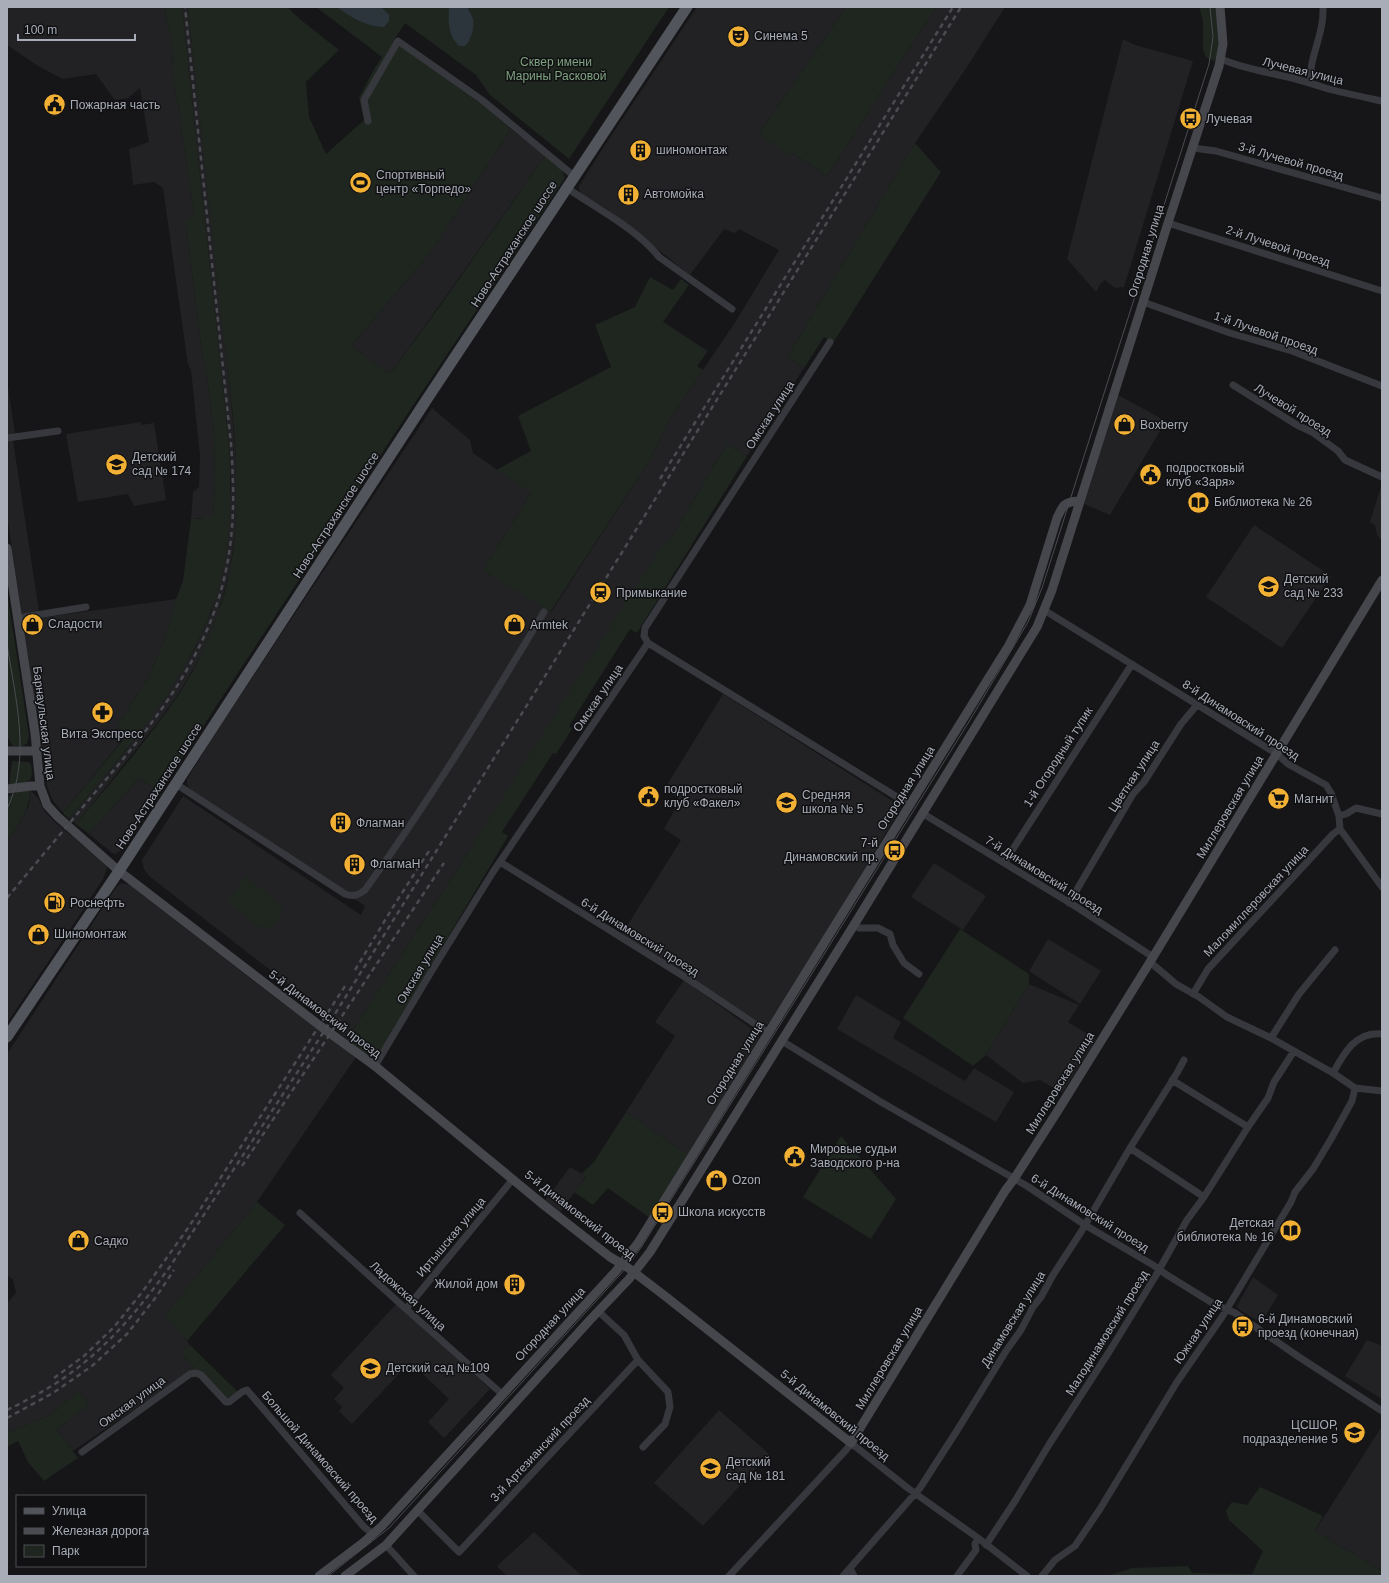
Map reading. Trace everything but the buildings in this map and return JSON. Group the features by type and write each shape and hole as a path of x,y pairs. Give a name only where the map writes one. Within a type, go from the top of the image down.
{"main road":[{"name":"Ново-Астраханское шоссе","path":"7,1037 119,871 686,7"}],"street":[{"name":"Огородная улица","path":"345,1576 386,1545 634,1273 650,1252 854,925 1037,627 1044,610 1221,59 1223,44 1220,7"},
{"path":"1310,82 1311,65 1322,28 1323,7"},
{"path":"368,121 364,100 398,41 482,100 574,176"},
{"name":"Лучевая улица","path":"1221,59 1232,64 1257,71 1269,72 1310,82 1325,88 1382,101"},
{"name":"3-й Лучевой проезд","path":"1193,148 1216,151 1382,198"},
{"path":"567,188 613,218 653,250 659,257 732,309"},
{"name":"2-й Лучевой проезд","path":"1168,223 1382,291"},
{"name":"1-й Лучевой проезд","path":"1143,302 1230,333 1292,351 1382,386"},
{"name":"Омская улица","path":"375,1066 431,972 500,862 648,643 644,636 644,628 830,342"},
{"name":"Лучевой проезд","path":"1233,385 1297,425 1312,432 1338,451 1345,460 1382,477"},
{"path":"7,438 58,431"},
{"name":"Огородная улица","path":"319,1576 373,1534 621,1264 638,1243 1009,645 1030,605 1062,506 1069,502 1079,501"},
{"name":"Барнаульская улица","path":"7,548 35,733 40,786 47,805 58,817 119,871"},
{"name":"Миллеровская улица","path":"729,1576 846,1450 1005,1191 1152,959 1382,580"},
{"path":"18,618 86,607"},
{"name":"8-й Динамовский проезд","path":"1044,610 1277,754 1288,764 1326,785 1331,793 1339,816 1340,829"},
{"path":"176,784 345,894 351,896 357,895 365,890 406,834 544,612"},
{"path":"648,643 910,805"},
{"name":"1-й Огородный тупик","path":"1004,863 1132,664"},
{"name":"Цветная улица","path":"1069,903 1133,794 1144,782 1181,724 1197,705"},
{"path":"7,751 36,751"},
{"path":"7,789 40,786"},
{"path":"1339,816 1356,808 1382,814"},
{"name":"7-й Динамовский проезд","path":"922,813 1069,903 1152,959 1176,984 1227,1017 1272,1038 1333,1073 1355,1088 1382,1091"},
{"path":"1340,829 1382,887"},
{"name":"Маломиллеровская улица","path":"1193,994 1208,969 1340,829"},
{"name":"6-й Динамовский проезд","path":"500,862 688,979 768,1032"},
{"name":"5-й Динамовский проезд","path":"119,871 319,1026 375,1066 545,1206 783,1387 818,1417 909,1489 978,1538 1027,1576"},
{"path":"854,925 859,928 878,928 890,934 893,945 904,963 919,974"},
{"path":"1272,1038 1299,994 1335,950"},
{"path":"1333,1073 1355,1041 1364,1036 1375,1033 1382,1034"},
{"name":"6-й Динамовский проезд","path":"782,1041 881,1102 1014,1179 1085,1225 1214,1304 1235,1313 1382,1411"},
{"name":"Малодинамовский проезд","path":"986,1545 1159,1270 1187,1220 1204,1197 1268,1098 1274,1082 1294,1051"},
{"name":"Динамовская улица","path":"843,1576 916,1493 958,1429 1085,1225 1184,1060"},
{"path":"1172,1080 1248,1127"},
{"name":"Южная улица","path":"1042,1576 1055,1560 1075,1546 1100,1509 1173,1389 1226,1308 1291,1202 1295,1192 1313,1169 1352,1101 1355,1088"},
{"path":"1130,1148 1204,1197"},
{"name":"Иртышская улица","path":"406,1309 514,1180"},
{"name":"Ладожская улица","path":"300,1213 502,1394"},
{"path":"598,1311 624,1335 638,1360 668,1392 670,1407 665,1424 643,1447"},
{"name":"3-й Артезианский проезд","path":"418,1511 459,1552 638,1360"},
{"name":"Омская улица","path":"82,1452 190,1374 196,1373"},
{"name":"Большой Динамовский проезд","path":"196,1373 201,1375 226,1402 229,1402 247,1390 364,1527 373,1534"},
{"path":"957,1576 976,1550 975,1544 978,1538"},
{"path":"386,1545 414,1576"},
{"path":"850,1568 854,1576"}],"shaded area":[{"path":"7,7 164,7 172,43 173,75 177,103 179,104 194,216 186,220 186,226 203,362 205,362 214,434 215,487 213,517 191,519 193,492 199,487 200,456 191,370 188,365 163,188 154,182 133,185 129,149 149,142 140,88 128,98 115,100 96,74 63,79 38,66 7,45"},
{"path":"182,7 188,7 231,399 238,485 236,525 230,571 218,614 203,652 179,693 158,722 76,824 69,819 127,749 171,688 195,648 211,612 223,571 231,486 229,444"},
{"path":"337,7 381,7 389,15 389,21 384,27 378,27 353,18"},
{"path":"449,7 467,7 472,16 473,29 471,37 465,46 459,46 455,42 451,33 449,23"},
{"path":"697,7 846,7 759,134 790,155 792,153 827,176 936,7 1005,7 967,67 915,143 788,356 804,368 747,456 727,444 668,543 666,542 347,1039 301,1002 305,997 149,876 144,869 142,860 183,796 361,915 365,906 190,790 187,784 187,779 220,726 432,408 470,440 473,453 531,493 483,570 551,612 651,458 669,420 734,324 779,250 739,229 735,233 724,229 690,275 607,209 582,194 579,190 579,186 603,148"},
{"path":"1123,39 1135,45 1193,61 1124,287 1115,288 1105,280 1101,283 1096,292 1067,259"},
{"path":"511,129 545,156 390,374 351,346 431,252"},
{"path":"7,380 15,433 12,434 40,618 176,599 165,638 149,677 117,726 121,729 123,739 63,813 53,801 47,786 7,515"},
{"path":"1118,395 1166,421 1110,515 1084,504"},
{"name":"Детский сад № 174","path":"141,422 141,425 154,423 166,500 134,506 128,494 78,502 66,434"},
{"path":"1382,483 1382,541 1377,535 1375,525 1370,522"},
{"name":"Детский сад № 233","path":"1254,525 1331,576 1282,648 1206,597"},
{"path":"723,694 899,805 900,809 837,915 769,1023 765,1026 622,934 681,840 664,829 680,800 665,788"},
{"path":"139,778 160,792 119,852 115,854 112,853 89,834"},
{"path":"31,791 38,798 45,812 56,823 106,864 107,868 103,879 85,907 7,1023 7,841 20,823 29,805"},
{"path":"934,863 986,896 963,930 911,897"},
{"path":"122,883 130,885 269,993 356,1057 257,1202 166,1314 190,1345 181,1352 196,1370 190,1371 73,1451 57,1429 89,1405 79,1391 50,1415 7,1433 7,1303 16,1293 13,1280 7,1275 7,1054 117,886"},
{"path":"1048,939 1101,971 1080,1004 1029,971"},
{"path":"684,980 759,1034 759,1038 689,1155 626,1112 675,1036 655,1022"},
{"path":"1029,984 1079,1005 1068,1022 1096,1039 1062,1093 1040,1080 1023,1083 986,1055"},
{"path":"856,995 901,1022 893,1038 965,1081 974,1068 1014,1092 996,1122 837,1029"},
{"path":"570,1167 586,1176 560,1212 545,1201"},
{"path":"1253,1277 1278,1295 1261,1323 1240,1310 1237,1306"},
{"name":"Детский сад №109","path":"397,1303 490,1389 444,1438 428,1422 449,1399 410,1362 352,1424 339,1411 342,1407 334,1399 344,1388 331,1375"},
{"path":"1367,1340 1382,1346 1382,1399 1345,1376"},
{"name":"Детский сад № 181","path":"719,1410 769,1454 703,1526 654,1483"},
{"path":"1382,1426 1382,1571 1315,1531"},
{"path":"534,1532 582,1576 507,1576 497,1566"}],"green space":[{"path":"164,7 182,7 229,444 230,492 228,540 223,571 213,606 198,640 181,672 139,733 69,819 63,813 123,740 121,730 117,726 149,677 165,638 176,599 183,581 191,519 200,519 205,516 213,517 215,487 214,434 205,362 203,362 186,226 186,220 194,216 179,104 177,103 173,75 172,43"},
{"name":"Сквер имени Марины Расковой","path":"188,7 287,7 339,50 306,82 309,117 326,154 364,120 359,98 382,57 316,7 669,7 569,159 490,95 476,75 405,23 394,40 480,103 511,129 431,252 351,346 390,374 440,306 545,156 562,170 565,178 418,398 160,792 139,778 89,834 76,824 155,728 185,685 200,656 217,616 228,579 234,540 237,499 233,417"},
{"path":"846,7 936,7 827,176 792,153 790,156 759,134"},
{"path":"1199,7 1216,7 1219,43 1217,56 1214,61 1209,59 1204,52 1203,21"},
{"path":"915,143 941,172 833,343 824,337 804,368 788,356"},
{"path":"650,277 673,290 681,279 689,285 663,322 708,351 697,366 703,370 669,420 651,458 550,612 483,570 531,493 496,470 531,451 518,416 611,367 595,325 635,307"},
{"path":"727,444 747,456 637,633 630,629 569,726 572,729 556,754 553,753 502,832 508,836 378,1055 374,1056 365,1053 347,1039 460,865 637,584 665,541 668,543"},
{"path":"7,591 29,736 27,744 22,746 13,746 8,738 7,729"},
{"path":"13,761 28,762 31,764 32,775 29,780 11,785 9,784"},
{"path":"23,790 31,791 30,799 19,824 7,841 7,797"},
{"path":"246,876 281,905 281,915 273,925 264,928 259,927 227,901"},
{"path":"960,929 1029,974 1029,984 986,1055 973,1066 903,1018"},
{"path":"626,1112 689,1155 650,1218 608,1188 593,1205 574,1192 586,1177 582,1173 594,1162"},
{"path":"841,1136 896,1199 871,1239 803,1197"},
{"path":"257,1202 285,1225 187,1341 165,1315"},
{"path":"190,1345 238,1392 228,1399 225,1398 196,1370 181,1352"},
{"path":"79,1391 89,1405 57,1429 78,1458 44,1481 28,1462 18,1441 7,1447 7,1433 50,1415"},
{"path":"1260,1487 1323,1516 1315,1531 1382,1571 1382,1576 1107,1576 1132,1568 1188,1566 1192,1573 1252,1574 1263,1551 1229,1520 1226,1511 1232,1502 1247,1505"}],"tram line":[{"path":"328,1576 389,1528 627,1267 642,1246 970,720 1028,622 1042,588 1209,64 1213,37 1210,7"},
{"path":"7,644 17,706 20,748 19,769 15,789 7,809"}],"railway":[{"path":"7,898 155,719 174,691 191,663 205,633 217,603 226,570 231,539 233,507 231,444 185,7"},
{"path":"660,479 953,7"},
{"path":"7,1410 55,1384 93,1355 127,1322 171,1265 325,1030 961,7"},
{"path":"355,970 429,851"},
{"path":"242,1166 444,863"},
{"path":"54,1378 84,1356 114,1327 143,1291 188,1228 347,983"},
{"path":"7,1418 53,1393 92,1366 127,1334 156,1297 174,1270"}],"place":[{"name":"Синема 5","path":"739,36"},
{"name":"Пожарная часть","path":"54,105"},
{"name":"Лучевая","path":"1191,119"},
{"name":"шиномонтаж","path":"641,150"},
{"name":"Спортивный центр «Торпедо»","path":"360,182"},
{"name":"Автомойка","path":"629,194"},
{"name":"Boxberry","path":"1125,425"},
{"name":"Детский сад № 174","path":"116,464"},
{"name":"подростковый клуб «Заря»","path":"1150,475"},
{"name":"Библиотека № 26","path":"1199,502"},
{"name":"Детский сад № 233","path":"1268,586"},
{"name":"Примыкание","path":"601,593"},
{"name":"Сладости","path":"33,624"},
{"name":"Armtek","path":"515,625"},
{"name":"Вита Экспресс","path":"102,713"},
{"name":"подростковый клуб «Факел»","path":"649,796"},
{"name":"Магнит","path":"1278,799"},
{"name":"Средняя школа № 5","path":"787,802"},
{"name":"Флагман","path":"341,823"},
{"name":"7-й Динамовский пр.","path":"894,850"},
{"name":"ФлагмаН","path":"354,864"},
{"name":"Роснефть","path":"55,903"},
{"name":"Шиномонтаж","path":"38,934"},
{"name":"Мировые судьи Заводского р-на","path":"794,1156"},
{"name":"Ozon","path":"716,1180"},
{"name":"Школа искусств","path":"663,1212"},
{"name":"Детская библиотека № 16","path":"1290,1230"},
{"name":"Садко","path":"79,1241"},
{"name":"Жилой дом","path":"514,1284"},
{"name":"6-й Динамовский проезд (конечная)","path":"1242,1326"},
{"name":"Детский сад №109","path":"370,1368"},
{"name":"ЦСШОР, подразделение 5","path":"1354,1432"},
{"name":"Детский сад № 181","path":"711,1469"}]}
